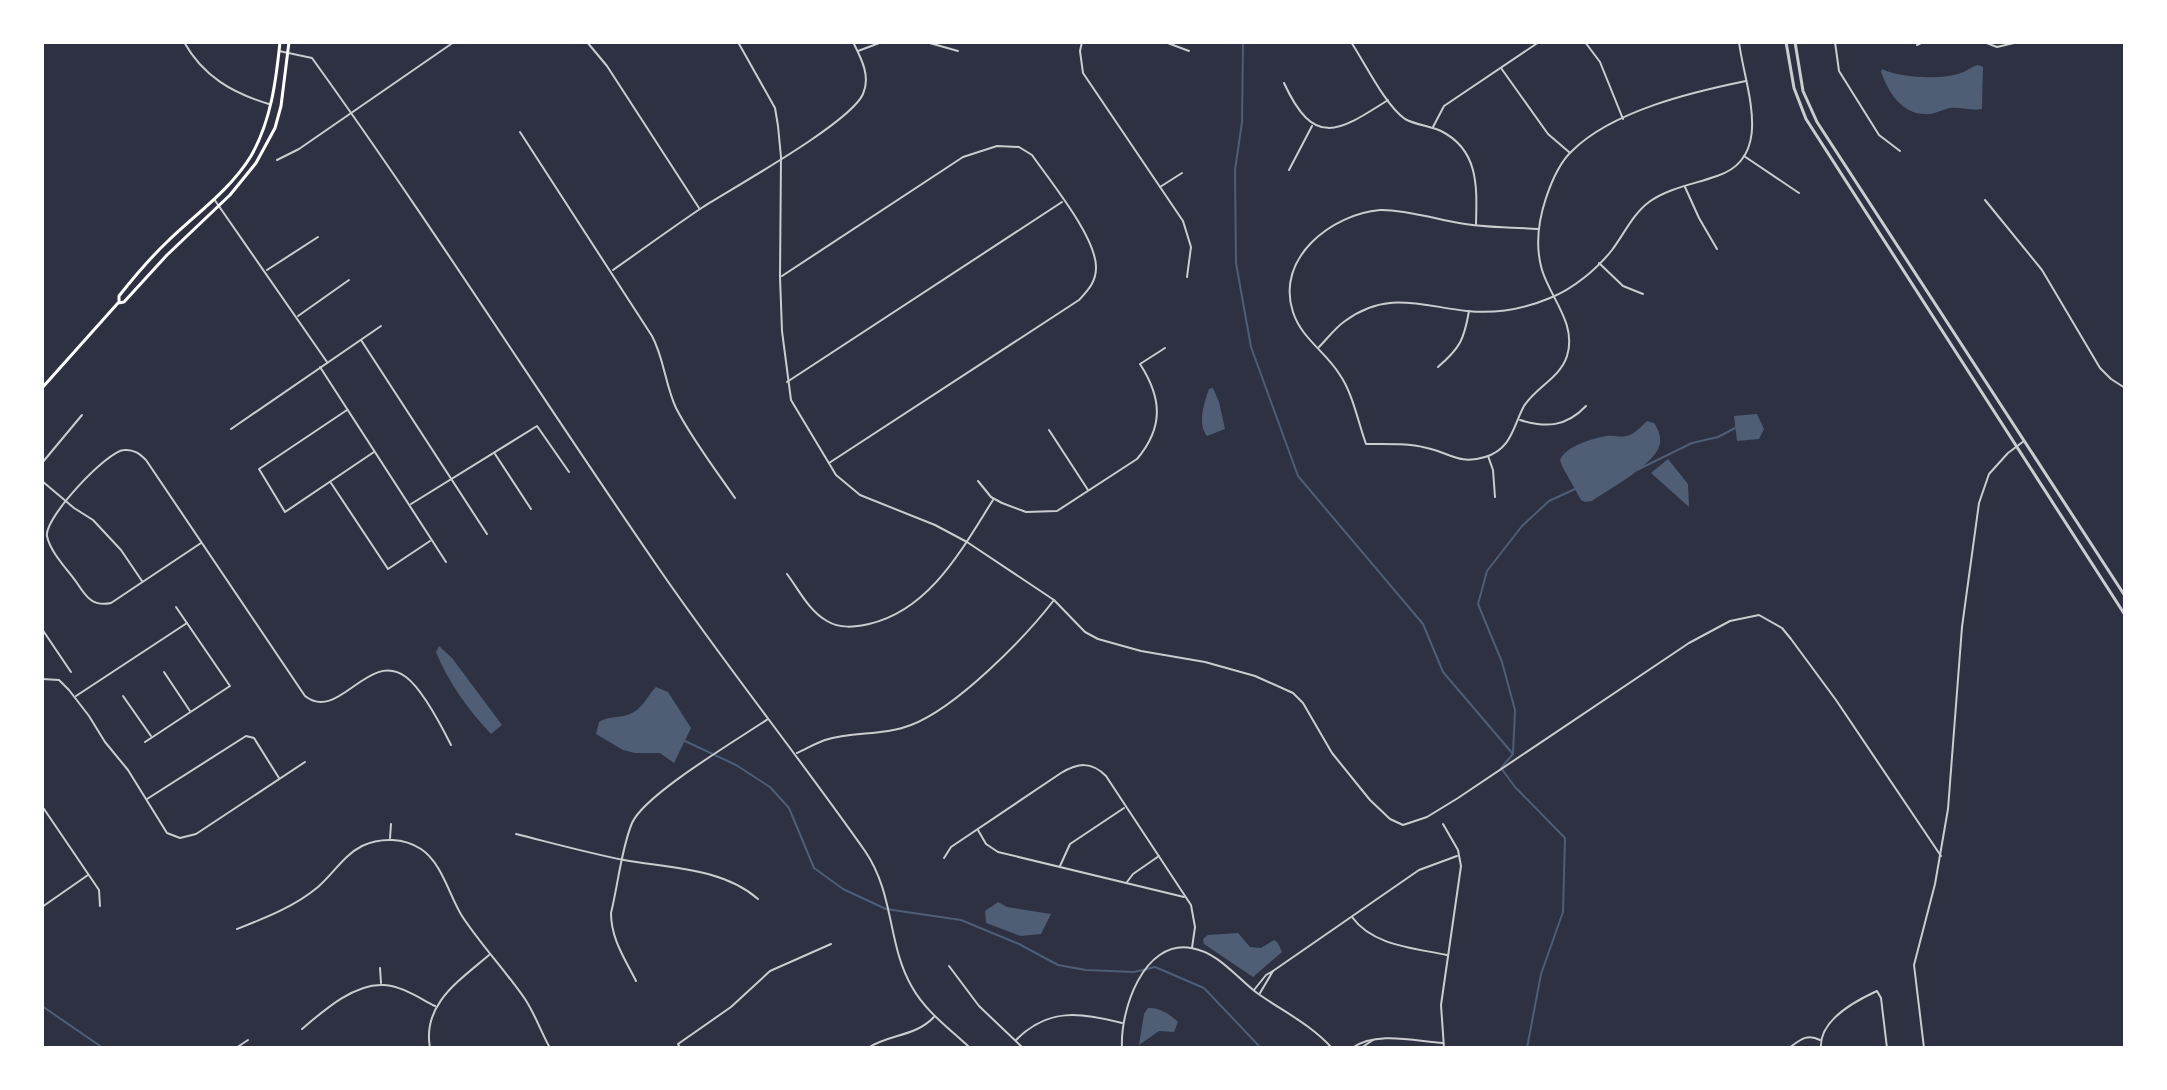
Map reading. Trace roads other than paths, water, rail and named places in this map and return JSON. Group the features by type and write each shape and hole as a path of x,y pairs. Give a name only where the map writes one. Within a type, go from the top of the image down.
{"main road":[{"path":"119,302 119,296 147,263 214,198 250,157 262,133 270,104 280,42"},
{"path":"42,388 119,302 124,302 250,172 275,128 284,97 289,42"}],"street":[{"path":"184,42 195,62 208,74 270,104"},
{"path":"277,160 292,154 352,114 454,42"},
{"path":"587,42 607,66 700,209"},
{"path":"738,42 775,108 781,157 780,277 791,400 828,463 847,486 860,495 935,525 967,542 1054,600 1085,632 1098,639 1141,651 1205,662 1255,676 1293,693 1307,708 1332,753 1370,800 1390,819 1403,825 1427,817 1458,798 1689,643 1730,621 1759,615 1782,628 1791,639 1941,856"},
{"path":"612,271 853,109 864,92 866,72 853,42"},
{"path":"857,51 882,42"},
{"path":"926,42 958,51"},
{"path":"1082,42 1083,73 1183,221 1191,247 1187,277"},
{"path":"1165,42 1189,51"},
{"path":"1351,42 1388,100 1406,119 1442,131 1462,146 1474,166 1476,225"},
{"path":"1432,128 1444,106 1539,42"},
{"path":"1585,42 1600,62 1623,119"},
{"path":"1318,348 1344,321 1388,302 1403,300 1469,311 1514,310 1553,297 1589,274 1648,203 1664,194 1727,173 1741,163 1754,129 1739,42"},
{"path":"1786,42 1794,88 1806,119 2125,615"},
{"path":"1795,42 1803,91 1817,122 2125,596"},
{"path":"1835,42 1839,71 1879,135 1900,151"},
{"path":"1917,45 1923,42"},
{"path":"1984,42 1997,47 2014,43"},
{"path":"279,51 312,58 656,564 796,754 877,872 886,894 906,975 918,998 970,1048"},
{"path":"1501,68 1548,134 1570,153"},
{"path":"1538,229 1476,225 1382,210 1352,216 1311,240 1297,262 1290,286 1292,309 1301,330 1342,377 1366,444 1428,448 1454,459 1468,460 1488,456 1504,445 1515,431 1522,409 1534,391 1556,374 1566,357 1570,341 1567,321 1542,269 1537,244 1540,216 1549,189 1570,153 1590,135 1623,119 1687,94 1746,81"},
{"path":"1284,83 1295,109 1313,124 1334,128 1351,124 1388,100"},
{"path":"1289,170 1313,124"},
{"path":"520,132 612,271 661,352 664,374 677,409 735,498"},
{"path":"780,277 963,157 983,148 1005,145 1026,150 1032,155 1093,247 1097,269 1090,288 1079,300 828,463"},
{"path":"1744,156 1799,193"},
{"path":"1160,187 1182,173"},
{"path":"1685,187 1717,249"},
{"path":"214,198 327,362"},
{"path":"1985,200 2042,270 2100,368 2125,388"},
{"path":"787,382 1063,201"},
{"path":"266,271 318,237"},
{"path":"1599,263 1623,286 1643,294"},
{"path":"297,317 349,280"},
{"path":"1438,367 1457,351 1465,336 1469,311"},
{"path":"231,429 381,326"},
{"path":"361,340 487,534"},
{"path":"978,481 994,499 1026,512 1057,511 1137,459 1145,450 1159,414 1152,384 1140,364 1165,348"},
{"path":"320,367 446,562"},
{"path":"1519,420 1540,426 1559,425 1578,415 1586,406"},
{"path":"347,410 259,469 285,512 374,452"},
{"path":"42,463 82,415"},
{"path":"409,505 537,426 569,472"},
{"path":"1049,430 1089,491"},
{"path":"1924,1048 1914,965 1941,856 1948,809 1962,627 1979,503 1989,474 2025,441"},
{"path":"201,543 111,603 102,605 95,604 84,594 46,534 50,521 65,502 112,455 132,450 146,460 308,699 316,703 326,702 373,674 396,672 412,684 451,745"},
{"path":"494,453 531,509"},
{"path":"1488,456 1493,470 1495,497"},
{"path":"42,481 65,502 93,520 121,550 143,582"},
{"path":"330,482 388,569 430,540"},
{"path":"787,574 815,612 838,626 859,626 896,616 949,569 994,499"},
{"path":"796,754 829,739 911,725 945,706 981,677 1054,600"},
{"path":"145,742 230,686 176,607"},
{"path":"75,697 187,623"},
{"path":"42,629 71,672"},
{"path":"164,672 190,712"},
{"path":"42,679 59,680 75,697 128,770 167,833 174,837 186,838 196,834 305,762"},
{"path":"123,696 152,737"},
{"path":"636,981 611,926 632,824 642,808 659,792 769,718"},
{"path":"146,800 246,736 254,738 280,779"},
{"path":"944,858 951,847 1061,773 1082,764 1094,766 1104,773 1191,906 1195,927 1192,948"},
{"path":"42,806 99,890 100,906"},
{"path":"1060,867 1070,844 1126,806"},
{"path":"390,840 391,824"},
{"path":"1352,1048 1374,1039 1444,1046 1440,1010 1461,869 1459,855 1443,824"},
{"path":"978,829 984,841 996,851 1186,897"},
{"path":"516,834 728,879 746,888 758,899"},
{"path":"237,929 302,899 320,886 355,850 375,841 411,844 429,856 454,903 527,1003 550,1048"},
{"path":"1253,990 1266,975 1422,867 1459,855"},
{"path":"1127,883 1131,876 1159,856"},
{"path":"42,907 89,874"},
{"path":"1351,916 1363,930 1376,938 1448,955"},
{"path":"680,1048 678,1044 731,1007 770,971 831,944"},
{"path":"1122,1048 1124,1024 1144,971 1172,950 1192,948 1212,956 1253,990 1309,1026 1332,1048"},
{"path":"430,1048 429,1024 435,1006 490,955"},
{"path":"949,966 970,997 1023,1048"},
{"path":"380,968 381,984"},
{"path":"1259,994 1273,971"},
{"path":"302,1029 336,1002 381,984 400,988 435,1006"},
{"path":"1821,1048 1820,1040 1837,1015 1877,991 1881,998 1887,1048"},
{"path":"1016,1040 1038,1022 1058,1016 1084,1015 1124,1024"},
{"path":"868,1048 880,1041 911,1033 934,1016"},
{"path":"1789,1048 1804,1038 1813,1036 1820,1040"},
{"path":"236,1048 248,1040"}],"water":[{"path":"1978,65 1983,67 1982,109 1950,108 1928,114 1902,106 1887,87 1881,72 1882,69 1910,76 1943,77"},
{"path":"1213,388 1225,429 1207,436 1202,426 1202,413 1209,389"},
{"path":"1757,414 1764,429 1759,439 1737,441 1734,416"},
{"path":"1647,421 1654,423 1660,435 1655,454 1639,469 1592,501 1581,500 1562,466 1560,460 1563,455 1593,439 1629,435"},
{"path":"1668,459 1688,484 1689,507 1651,473"},
{"path":"439,646 452,658 502,725 491,734 453,685 436,652"},
{"path":"656,687 668,692 691,728 674,763 660,753 623,750 596,734 599,722 632,713 641,707"},
{"path":"998,902 1007,907 1051,914 1041,934 1021,936 986,923 985,911"},
{"path":"1238,933 1250,947 1261,948 1274,940 1282,952 1253,977 1204,944 1203,939 1208,935"},
{"path":"1148,1008 1164,1012 1178,1022 1174,1032 1159,1031 1139,1045 1144,1014"}],"waterway":[{"path":"1243,42 1242,122 1235,170 1236,263 1251,347 1298,476 1423,624 1443,672 1513,754"},
{"path":"1637,470 1692,443 1718,437 1735,428"},
{"path":"1527,1048 1541,974 1563,912 1565,838 1515,787 1501,768 1513,754 1515,710 1502,662 1478,604 1487,571 1522,526 1549,501 1575,489"},
{"path":"685,741 736,765 770,787 789,808 814,868 843,889 886,909 961,920 1019,944 1058,965 1086,970 1134,972 1155,967 1204,988 1261,1048"},
{"path":"42,1006 103,1048"}]}
